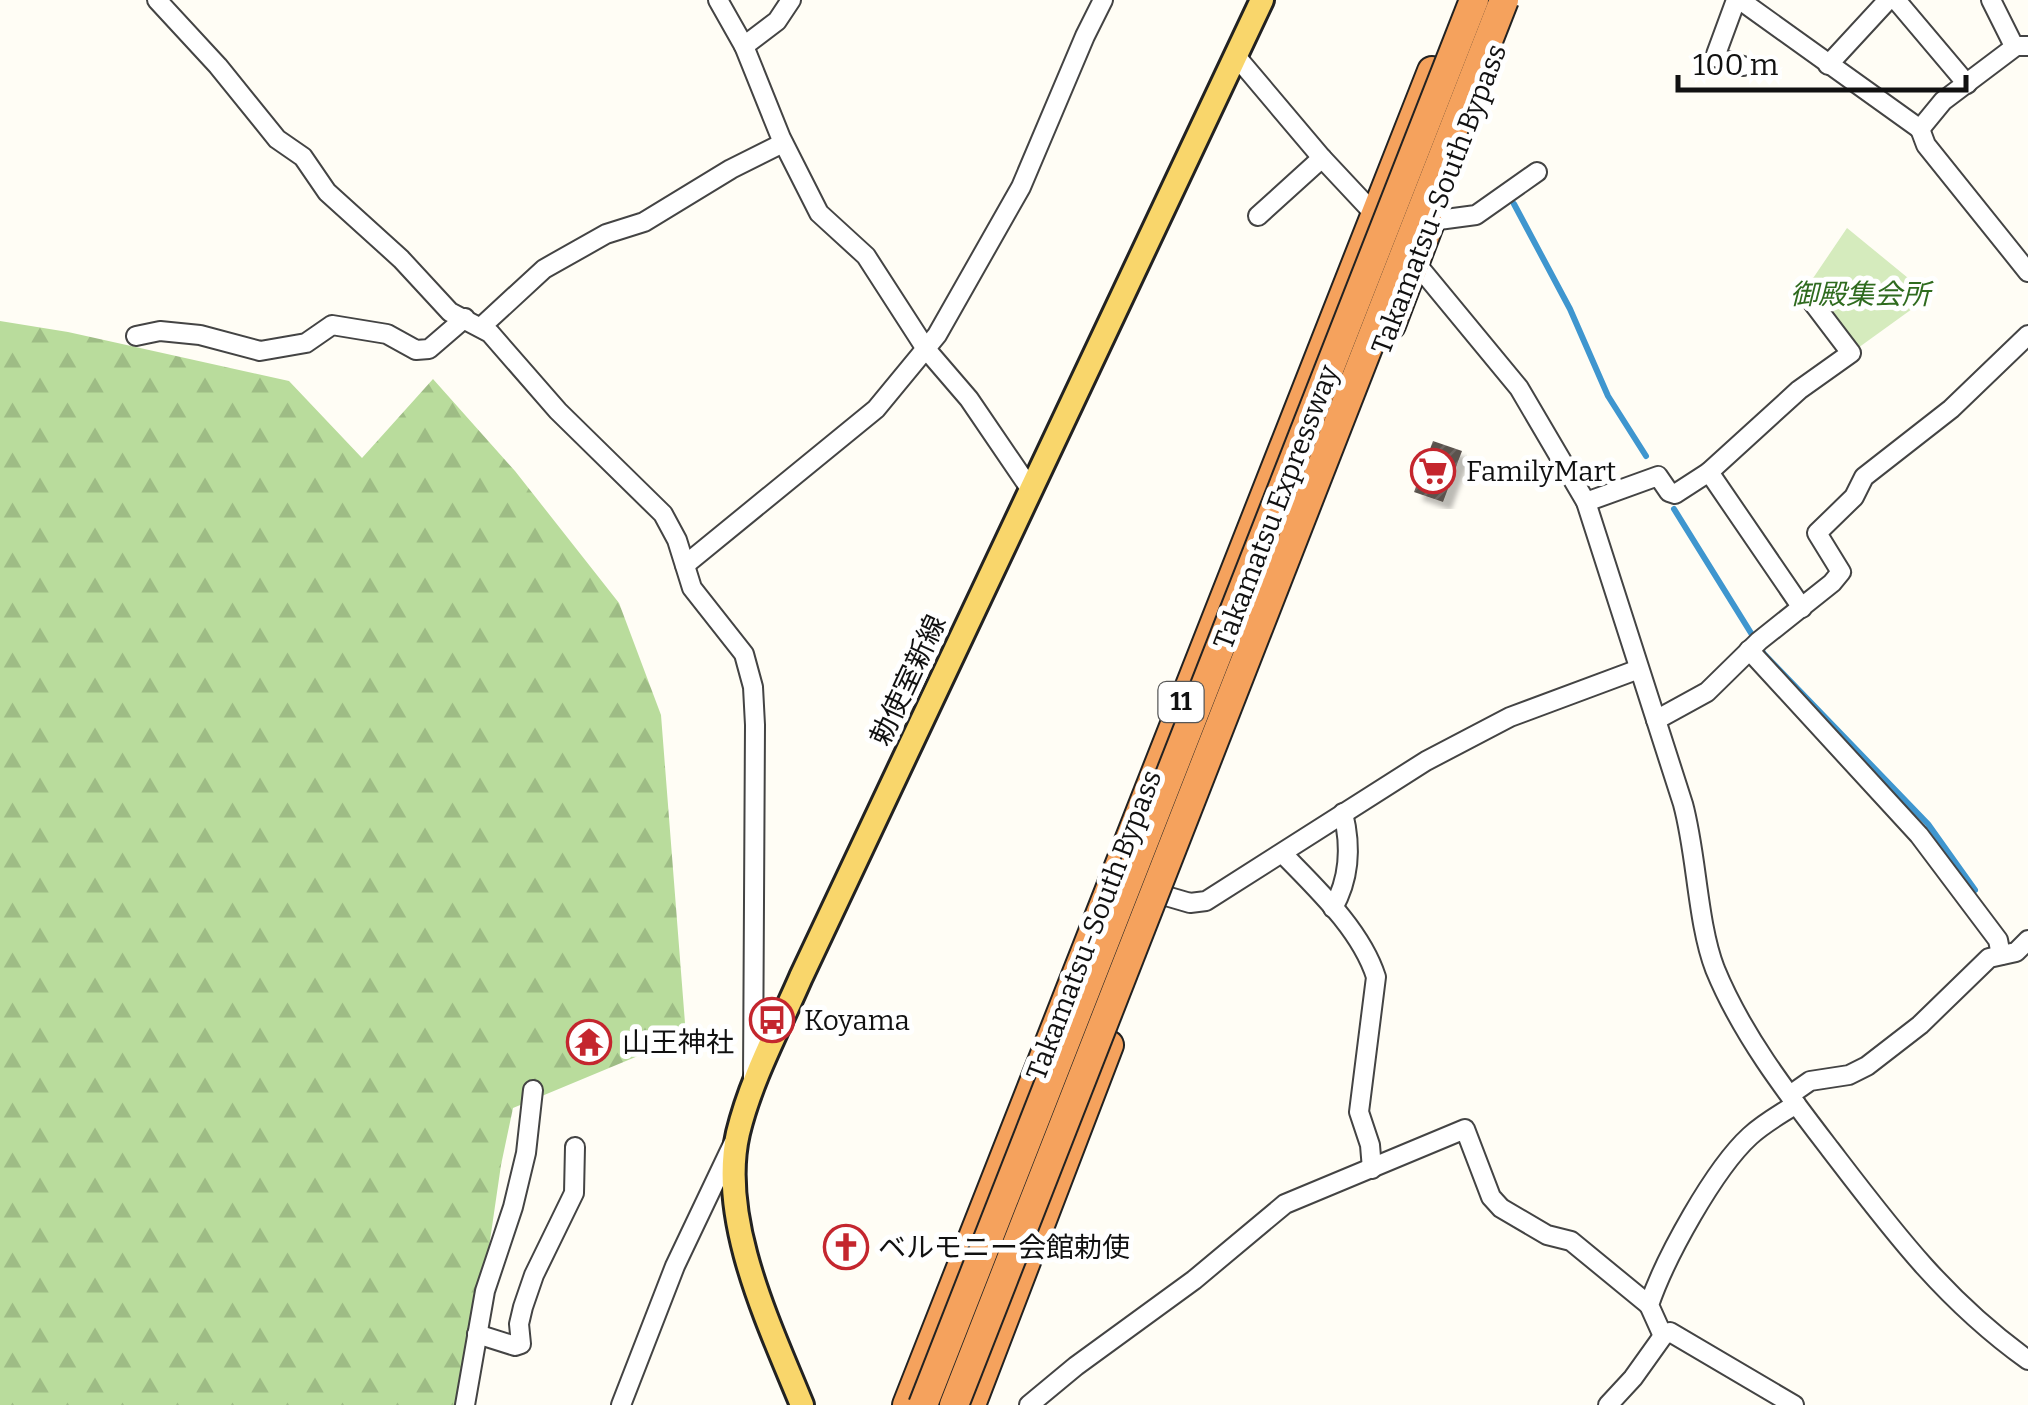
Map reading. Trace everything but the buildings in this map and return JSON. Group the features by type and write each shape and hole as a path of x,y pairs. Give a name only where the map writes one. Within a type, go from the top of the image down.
{"highway":[{"name":"Takamatsu-South Bypass","path":"908,1405 1460,0"},
{"name":"Takamatsu Expressway","path":"923,1405 1474,0"},
{"name":"Takamatsu Expressway","path":"954,1405 1504,0"},
{"name":"Takamatsu-South Bypass","path":"971,1405 1516,0"}],"main road":[{"name":"勅使室新線","path":"802,1405 745,1250 734,1187 737,1137 801,977 1262,0"}],"street":[{"path":"156,0 218,66 270,131 303,157 327,192 401,259 436,300 450,312 490,332 558,411 663,514 677,540 692,588 744,654 753,687 753,1089"},
{"path":"718,0 744,46 783,143 819,213 866,256 926,349 969,399 1031,490"},
{"path":"744,46 777,21 791,0"},
{"path":"686,565 876,409 926,349 1021,186 1084,36 1104,0"},
{"path":"1743,66 1715,57 1738,0 1920,128 1926,145 2028,272"},
{"path":"1828,65 1892,0 1967,84"},
{"path":"1920,128 1943,101 2022,46 2004,31 1991,0"},
{"path":"1235,55 1520,388 1586,502 1692,836 1709,949 1756,1046 1889,1226 1946,1294 2028,1360"},
{"path":"136,336 160,332 200,335 260,352 306,344 332,326 387,334 416,350 430,348 544,270 606,234 644,222 731,168 783,143"},
{"path":"1258,216 1322,158"},
{"path":"1431,221 1476,215 1537,172"},
{"path":"1586,502 1658,476 1668,492 1675,494 1709,472 1799,390 1851,353 1810,299"},
{"path":"1656,720 1708,692 1754,646 1841,572 1818,533 1854,497 1864,477 1950,409 2028,335"},
{"path":"1709,472 1802,608"},
{"path":"1754,646 1919,835 1998,940 2001,956"},
{"path":"1166,896 1206,902 1426,761 1510,717 1639,669"},
{"path":"1333,908 1340,896 1348,856 1343,813"},
{"path":"1284,854 1333,908 1376,977 1359,1112 1370,1145 1372,1169"},
{"path":"1649,1305 1678,1240 1731,1156 1752,1134 1810,1081 1849,1075 1867,1066 1920,1024 1989,958 2016,952 2028,940"},
{"path":"465,1405 485,1291 526,1152 533,1090"},
{"path":"1030,1405 1194,1280 1285,1204 1464,1129 1491,1197 1501,1208 1547,1235 1571,1241 1649,1305 1663,1336"},
{"path":"621,1405 674,1266 737,1137"},
{"path":"476,1334 515,1346 520,1344 519,1324 534,1275 574,1193 575,1147"},
{"path":"1608,1405 1670,1332 1794,1405"}],"green space":[{"name":"御殿集会所","path":"1847,228 1930,296 1851,353 1810,299 1801,296"},
{"path":"0,321 68,332 289,381 362,458 433,379 515,471 619,603 661,715 686,1036 513,1108 466,1405 0,1405"}],"waterway":[{"path":"1514,204 1570,309 1608,396 1646,456"},
{"path":"1674,509 1764,654 1928,824 1975,890"}],"place":[{"name":"FamilyMart","path":"1433,471"},
{"name":"Koyama","path":"772,1020"},
{"name":"山王神社","path":"589,1042"},
{"name":"ベルモニー会館勅使","path":"846,1247"}]}
